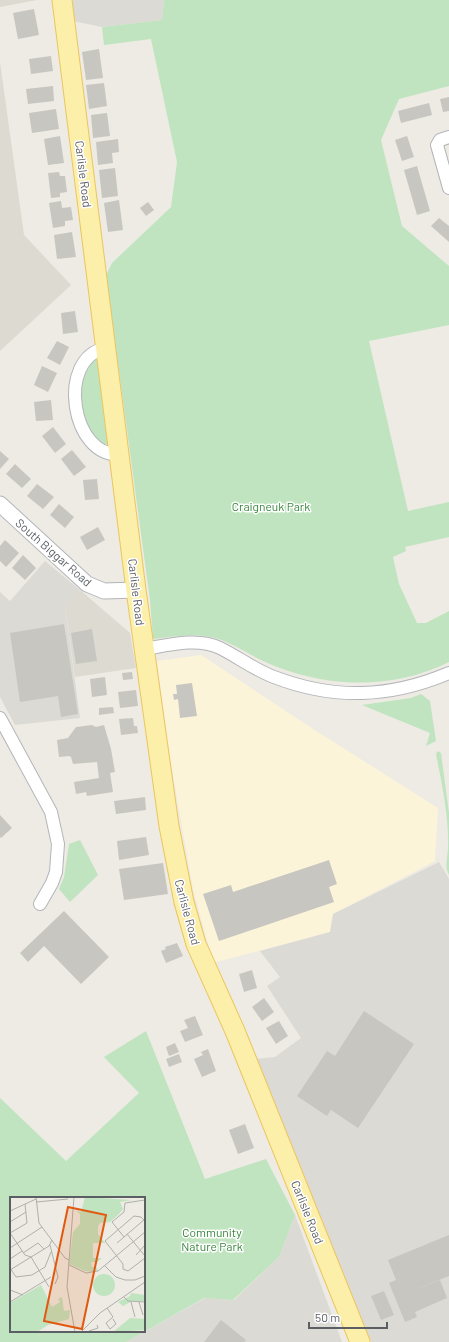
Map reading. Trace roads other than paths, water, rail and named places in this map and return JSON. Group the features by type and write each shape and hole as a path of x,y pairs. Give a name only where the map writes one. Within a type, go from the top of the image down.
{"main road":[{"name":"Carlisle Road","path":"62,0 136,590 170,826 184,902 196,944 240,1045 360,1342"}],"street":[{"path":"449,136 440,140 438,145 449,188"},
{"path":"106,348 96,350 91,353 82,364 75,392 76,407 81,423 92,442 106,453 120,454"},
{"name":"South Biggar Road","path":"0,504 87,584 104,591 136,590"},
{"path":"145,649 193,643 218,647 272,677 301,687 330,692 360,694 390,690 414,686 449,673"},
{"path":"0,718 51,812 58,844 56,872 52,883 40,904"}],"park label":[{"name":"Craigneuk Park","path":"271,506"},
{"name":"Community Nature Park","path":"212,1239"}]}
